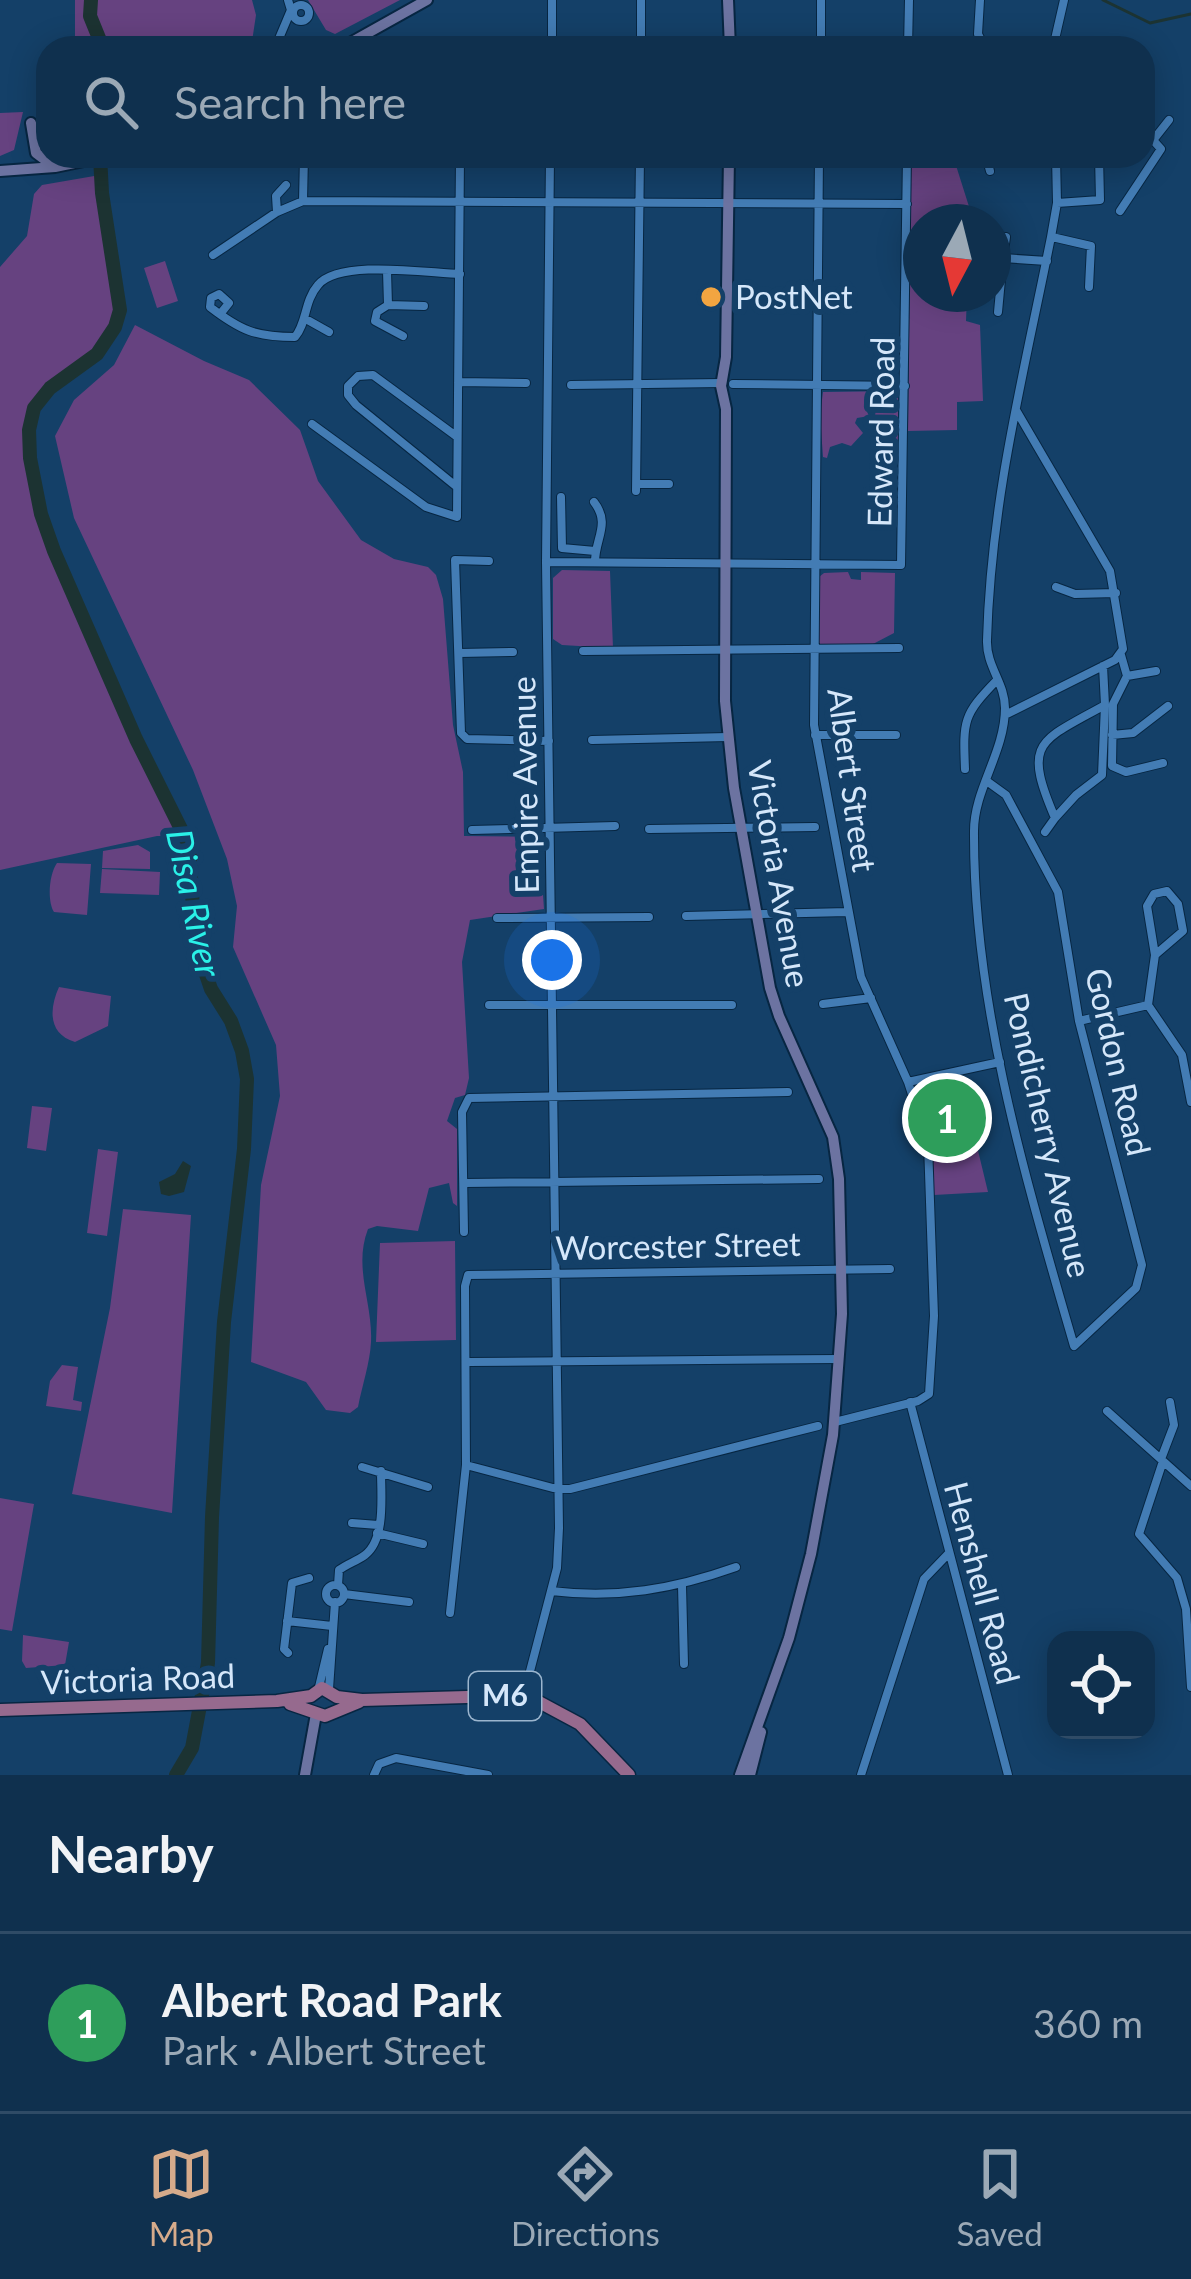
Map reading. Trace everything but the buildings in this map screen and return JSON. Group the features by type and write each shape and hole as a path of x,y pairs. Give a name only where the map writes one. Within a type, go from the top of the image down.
{"main road":[{"name":"Victoria Road","path":"0,1710 523,1698 567,1714 625,1773"}],"street":[{"path":"363,36 428,0"},
{"path":"551,36 552,0"},
{"path":"641,0 641,36"},
{"path":"820,36 821,0"},
{"path":"908,0 908,36"},
{"path":"980,0 980,36"},
{"path":"1056,36 1064,0"},
{"path":"730,3 730,36"},
{"path":"289,5 304,5 310,16 281,35 289,5"},
{"path":"1155,138 1169,119"},
{"path":"31,124 36,153"},
{"path":"0,171 42,168"},
{"path":"303,201 304,168"},
{"path":"312,424 426,508 457,517 460,168"},
{"name":"Empire Avenue","path":"523,1698 559,1548 546,562 550,168"},
{"path":"640,168 636,487 669,484"},
{"name":"Victoria Avenue","path":"729,168 723,650 728,737 740,826 778,1016 833,1137 843,1268 835,1422 808,1568 750,1775"},
{"name":"Albert Street","path":"819,168 815,735 861,977 908,1082 928,1144 934,1316 928,1394 910,1402"},
{"name":"Edward Road","path":"907,168 907,204"},
{"name":"Pondicherry Avenue","path":"1057,168 1052,237 998,495 986,645 1005,700 1004,715 974,817 974,839 982,942 1000,1062 1074,1346"},
{"path":"1057,203 1100,200 1099,168"},
{"path":"1120,211 1149,168"},
{"path":"278,212 276,196 286,185"},
{"path":"213,255 303,201 903,204"},
{"path":"1052,237 1091,246 1089,287"},
{"path":"1011,258 1047,261"},
{"path":"387,271 388,305"},
{"path":"221,313 239,329 290,338 298,335 313,291 326,278 344,272 460,274"},
{"path":"403,336 375,321 378,311 388,305 424,306"},
{"name":"Edward Road","path":"814,567 901,565 905,312"},
{"path":"304,318 328,332"},
{"path":"456,436 373,375 356,376 347,388 356,405 458,488"},
{"path":"458,382 526,383"},
{"path":"571,386 904,386"},
{"path":"1015,409 1110,571 1127,676"},
{"path":"561,497 562,548 595,550"},
{"path":"594,502 603,515 595,562"},
{"path":"489,561 455,560 460,729 467,739 549,741"},
{"path":"546,562 814,567"},
{"path":"1056,587 1075,594 1116,593"},
{"path":"583,651 898,648"},
{"path":"460,653 513,652"},
{"path":"1004,715 1121,655"},
{"path":"1045,832 1103,773 1103,666"},
{"path":"1156,670 1127,676 1114,696 1112,763 1115,770 1126,772 1163,763"},
{"path":"965,770 969,709 998,680"},
{"path":"1055,818 1039,777 1040,750 1047,739 1105,705"},
{"path":"1112,735 1133,733 1168,706"},
{"path":"815,735 896,735"},
{"path":"592,740 728,737"},
{"name":"Gordon Road","path":"988,782 1006,795 1058,892 1079,1021 1143,1274 1136,1288 1074,1346"},
{"path":"472,830 615,826"},
{"path":"649,829 814,827"},
{"path":"1155,955 1183,932 1178,904 1167,890 1154,894 1147,907 1155,955 1148,1005 1186,1056 1191,1102"},
{"path":"686,916 848,912"},
{"path":"497,918 649,917"},
{"path":"823,1004 872,998"},
{"path":"489,1005 732,1005"},
{"path":"1079,1021 1148,1005"},
{"path":"908,1082 1000,1062"},
{"path":"464,1232 464,1101 478,1097 788,1092"},
{"path":"465,1184 819,1179"},
{"name":"Worcester Street","path":"468,1362 468,1275 890,1269"},
{"path":"449,1613 466,1466 468,1362 841,1359"},
{"path":"835,1422 910,1402"},
{"name":"Henshell Road","path":"910,1402 1008,1775"},
{"path":"1171,1402 1174,1425 1139,1534 1178,1578 1186,1609 1191,1688"},
{"path":"1107,1411 1191,1486"},
{"path":"466,1466 559,1490 579,1488 818,1426"},
{"path":"362,1467 428,1486"},
{"path":"305,1775 323,1703 335,1602 341,1590 339,1570 367,1554 377,1529 381,1471"},
{"path":"352,1522 423,1544"},
{"path":"861,1775 924,1579 950,1553"},
{"path":"551,1591 603,1596 682,1586 736,1567"},
{"path":"1178,1578 1191,1572"},
{"path":"288,1653 284,1650 292,1583 309,1578"},
{"path":"335,1602 327,1593 331,1586 410,1602"},
{"path":"682,1586 684,1664"},
{"path":"287,1621 332,1626"},
{"name":"Victoria Avenue","path":"740,1775 772,1688"},
{"path":"374,1775 379,1764 396,1758 488,1775"}],"shaded area":[{"path":"75,0 252,0 256,15 253,36 75,36"},
{"path":"308,0 400,0 335,34 326,30"},
{"path":"23,112 14,150 0,156 0,113"},
{"path":"911,168 957,168 968,204 910,204"},
{"path":"100,175 120,310 101,346 41,397 33,411 29,449 39,501 85,628 189,845 157,836 0,870 0,267 27,236 34,194 42,185"},
{"path":"165,261 178,301 157,308 144,268"},
{"path":"909,312 966,312 966,321 980,325 983,401 957,402 957,430 908,431"},
{"path":"135,325 249,380 300,430 318,481 361,540 394,559 428,567 436,575 443,599 453,725 463,772 464,836 539,837 544,909 470,920 462,962 469,1078 465,1095 455,1098 447,1121 457,1129 457,1206 449,1183 429,1188 418,1231 368,1229 362,1258 370,1350 358,1407 350,1413 326,1410 306,1382 251,1362 261,1185 280,1096 276,1045 233,947 237,906 227,859 193,770 74,518 55,436 74,400 114,365"},
{"path":"898,391 898,461 886,462 886,446 873,427 877,404 868,403 864,405 869,416 855,423 863,433 851,446 830,447 827,458 823,457 823,392"},
{"path":"562,570 610,571 613,648 562,645 553,639 553,578"},
{"path":"848,572 851,579 861,580 861,572 895,573 894,633 873,644 817,645 819,577"},
{"path":"138,845 150,852 150,869 102,868 103,851"},
{"path":"57,863 91,864 87,915 54,912 50,888"},
{"path":"102,869 160,872 159,895 100,893"},
{"path":"59,987 111,996 108,1026 75,1042 66,1038 53,1020"},
{"path":"960,1076 988,1192 934,1195 931,1136 916,1091 920,1085"},
{"path":"32,1106 52,1108 46,1151 27,1148"},
{"path":"98,1149 118,1152 107,1236 87,1233"},
{"path":"183,1161 191,1166 184,1192 161,1194 159,1182 175,1174"},
{"path":"123,1209 191,1215 172,1513 72,1494 110,1308"},
{"path":"455,1241 456,1340 376,1342 380,1243"},
{"path":"62,1365 78,1367 73,1400 82,1402 81,1411 46,1406 50,1381"},
{"path":"0,1498 34,1504 12,1631 0,1629"},
{"path":"23,1635 69,1642 65,1665 26,1668"}],"waterway":[{"name":"Disa River","path":"91,0 90,16 98,36"},
{"path":"1103,0 1150,23 1191,14"},
{"name":"Disa River","path":"101,168 120,310 97,354 50,388 34,408 30,458 54,551 136,739 189,845 195,942 211,989 231,1021 247,1079 244,1149 224,1322 208,1663 192,1748 176,1775"}],"place":[{"name":"PostNet","path":"711,297"},
{"name":"Albert Road Park","path":"947,1118"}]}
